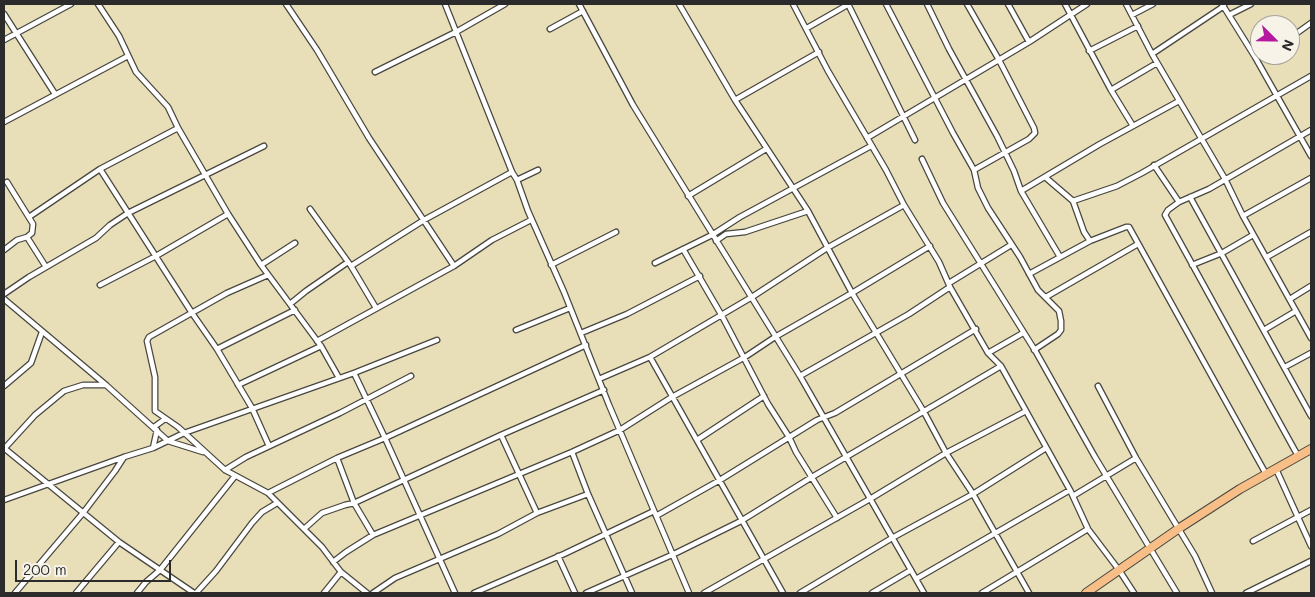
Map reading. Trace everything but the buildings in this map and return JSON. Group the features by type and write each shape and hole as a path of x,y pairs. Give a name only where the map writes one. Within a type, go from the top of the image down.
{"highway":[{"path":"1086,593 1178,529 1240,489 1311,449"}],"street":[{"path":"4,40 71,4"},
{"path":"98,4 118,36 136,72 168,107 178,128 228,214 261,265 321,346 340,378"},
{"path":"286,4 317,50 369,138 454,266"},
{"path":"446,4 512,172 517,180 531,220 581,333 655,514 674,554 688,593"},
{"path":"375,72 456,32 505,4"},
{"path":"579,4 624,89 800,376 924,593"},
{"path":"679,4 735,100 808,211 852,293 924,412 946,453 973,494 1029,593"},
{"path":"793,4 904,205 930,246 988,353 1001,366 1070,490 1088,529 1134,593"},
{"path":"833,4 836,10"},
{"path":"807,28 849,4 915,140"},
{"path":"886,4 934,98 974,170 978,188 988,208 1038,290 1059,311 1062,326 1058,334 1034,350"},
{"path":"927,4 1014,171 1021,191 1060,258"},
{"path":"967,4 999,60 1035,133 1029,140 974,170"},
{"path":"1008,4 1029,42"},
{"path":"1065,4 1089,51 1133,126"},
{"path":"867,138 1029,42 1086,4"},
{"path":"1126,4 1157,64 1225,179 1253,235 1311,338"},
{"path":"1132,15 1153,4"},
{"path":"1229,15 1250,4"},
{"path":"1152,54 1223,5 1250,49"},
{"path":"550,29 583,11"},
{"path":"4,14 54,94"},
{"path":"1300,31 1311,23"},
{"path":"1089,51 1138,26"},
{"path":"735,100 819,52"},
{"path":"4,122 128,56"},
{"path":"1111,90 1157,64"},
{"path":"1260,65 1311,156"},
{"path":"1073,201 1117,186 1311,76"},
{"path":"1021,191 1179,100"},
{"path":"29,217 100,169 178,128"},
{"path":"1298,456 1165,217 1165,213 1179,202 1225,179 1311,130"},
{"path":"4,294 96,238 110,225 128,213 264,146"},
{"path":"655,264 712,235 740,217 871,146"},
{"path":"688,196 766,149"},
{"path":"922,159 943,203 1034,350 1177,593"},
{"path":"1154,165 1179,202"},
{"path":"100,169 217,349 252,408 269,446"},
{"path":"517,180 538,170"},
{"path":"290,304 306,291 349,264 512,172"},
{"path":"1045,177 1073,201 1084,232 1090,241"},
{"path":"1243,216 1311,178"},
{"path":"4,250 17,240 32,234 34,230 29,217 7,182"},
{"path":"1190,197 1311,416"},
{"path":"599,379 650,357 722,316 827,248 904,205"},
{"path":"310,209 349,264 376,308"},
{"path":"716,241 726,234 745,232 808,211"},
{"path":"100,285 156,256 228,214"},
{"path":"317,341 454,266 492,240 531,220"},
{"path":"1029,274 1090,241 1128,227 1266,474"},
{"path":"551,265 616,232"},
{"path":"1267,257 1311,232"},
{"path":"1192,265 1222,253 1253,235"},
{"path":"27,237 46,267"},
{"path":"261,265 295,243"},
{"path":"1046,297 1138,244"},
{"path":"800,376 877,333 980,263 1011,245"},
{"path":"333,562 374,535 620,430 672,397 744,357 775,336 930,246"},
{"path":"683,249 700,276 796,452 837,518"},
{"path":"268,274 226,293 147,339 155,377 155,411 178,427 225,470 268,493 322,547 341,572 367,593"},
{"path":"581,333 627,314 700,276"},
{"path":"1290,299 1311,286"},
{"path":"4,298 106,385 168,442 204,452"},
{"path":"516,330 570,308"},
{"path":"217,349 295,310"},
{"path":"1264,330 1296,311"},
{"path":"474,593 605,534 655,514 720,480 789,437 976,329"},
{"path":"4,386 31,363 42,332"},
{"path":"988,353 1023,333"},
{"path":"4,500 153,448 184,433 354,373 437,340"},
{"path":"268,493 337,458 386,438 586,345"},
{"path":"238,386 321,346"},
{"path":"1285,367 1311,353"},
{"path":"650,357 783,593"},
{"path":"586,593 625,577 741,521 1001,366"},
{"path":"354,373 386,438 439,561 455,593"},
{"path":"225,470 269,446 366,400 411,376"},
{"path":"106,385 83,385 64,391 35,416 4,449 119,542 195,593 216,571 262,512 277,503"},
{"path":"1098,386 1136,458 1195,556 1212,593"},
{"path":"304,529 322,513 354,503 604,390"},
{"path":"697,440 764,396"},
{"path":"704,593 870,499 946,453 1026,411"},
{"path":"153,448 156,429 165,419"},
{"path":"501,435 519,473 528,498 537,513"},
{"path":"800,593 892,538 973,494 1046,448"},
{"path":"572,452 605,534 632,593"},
{"path":"15,593 83,513 124,457"},
{"path":"337,458 354,503 374,535"},
{"path":"1073,496 1136,458"},
{"path":"1276,469 1311,546"},
{"path":"137,593 160,570 235,476"},
{"path":"916,579 1070,490"},
{"path":"373,593 395,578 439,561 498,534 537,513 588,494"},
{"path":"1253,541 1311,510"},
{"path":"982,593 1088,529"},
{"path":"76,593 119,542"},
{"path":"558,556 575,593"},
{"path":"1246,593 1311,561"},
{"path":"872,593 911,570"},
{"path":"324,593 341,572"}]}
